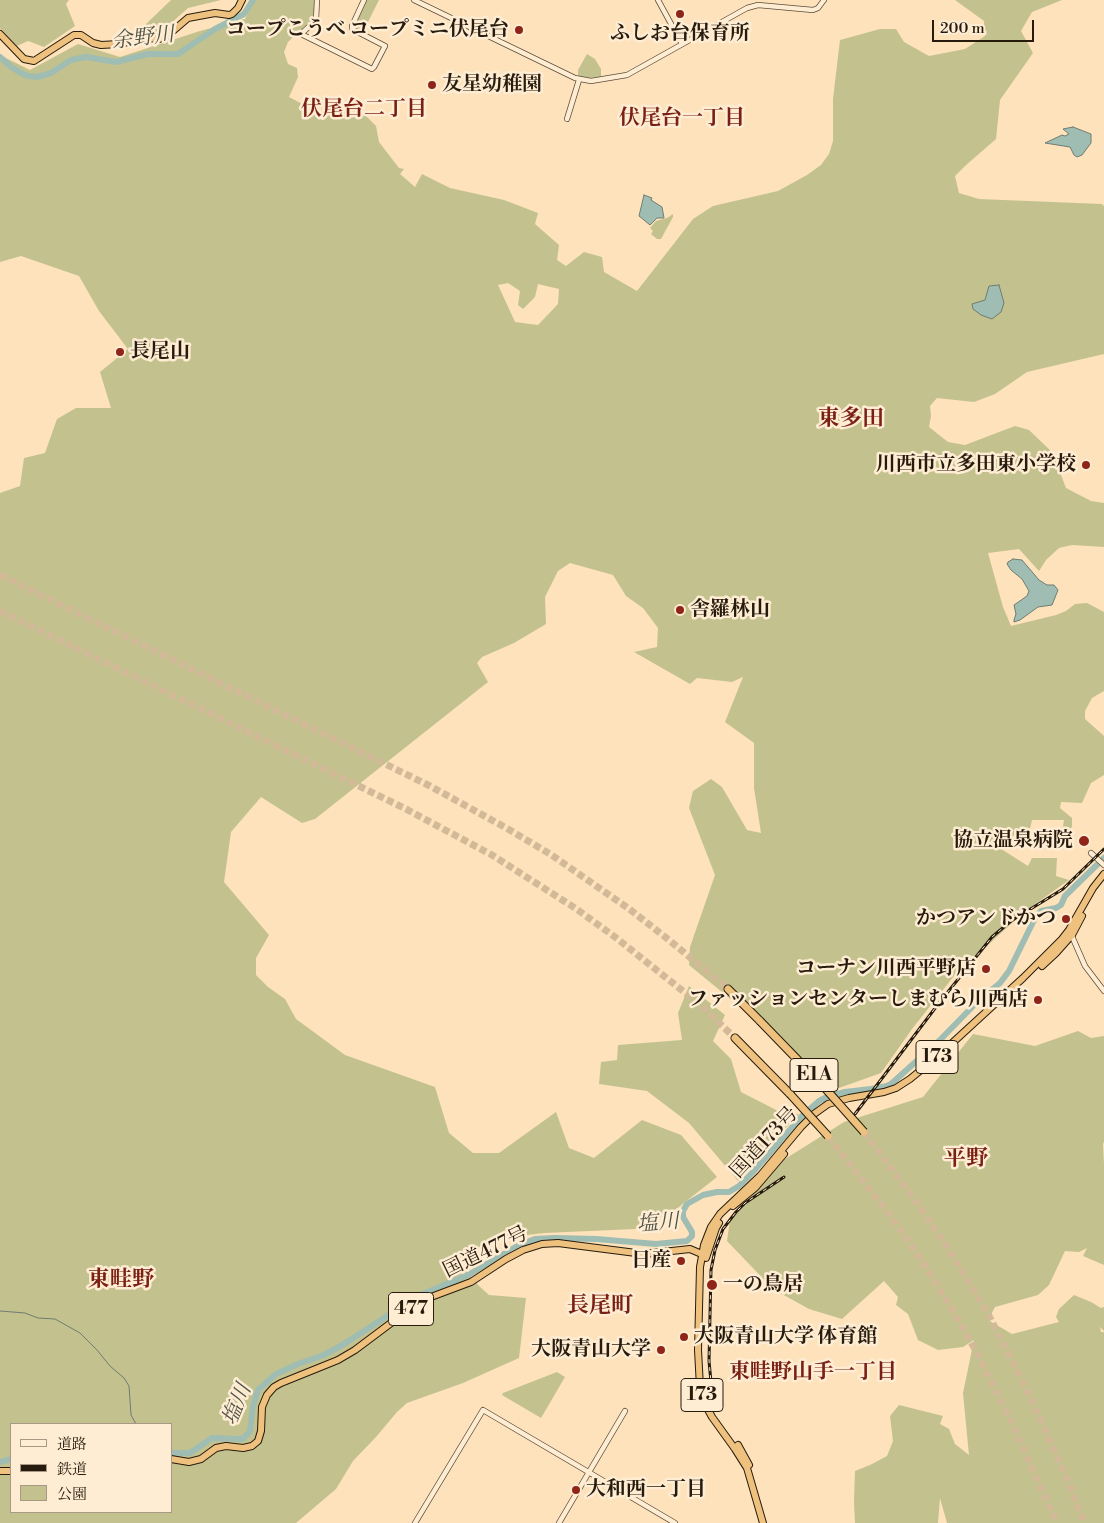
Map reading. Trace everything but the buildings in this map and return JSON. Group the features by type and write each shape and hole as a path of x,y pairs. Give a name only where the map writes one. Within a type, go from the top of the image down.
{"highway":[{"path":"0,34 24,59 34,61 74,35 81,35 93,43 101,45 119,44 145,38 159,39 167,36 188,18 215,13 232,14 242,0"},
{"name":"国道173号","path":"1070,933 1093,888 1104,874"},
{"name":"国道173号","path":"767,1523 752,1470 744,1454 713,1412 702,1382 704,1245 711,1227 720,1214 760,1176 814,1114 828,1104 896,1088 937,1057 1070,933 1104,880"},
{"name":"E1A","path":"728,989 824,1086 864,1132"},
{"name":"E1A","path":"736,1038 828,1136"},
{"name":"国道477号","path":"172,1459 189,1462 201,1459 216,1448 252,1446 258,1441 261,1431 262,1407 267,1395 274,1387 338,1360 355,1350 403,1314 431,1297 471,1282 506,1259 524,1250 542,1244 558,1243 644,1254 690,1249 704,1255"},
{"name":"国道173号","path":"704,1255 700,1267 698,1350 700,1387 712,1417 747,1468 763,1523"}],"street":[{"path":"317,0 316,20 300,34 372,69 385,46 352,29 364,0"},
{"path":"414,0 579,80 599,80 628,75 747,8 758,4 813,10 818,8 824,0"},
{"path":"658,0 682,44"},
{"path":"567,119 579,80"},
{"path":"1092,853 1104,865"},
{"path":"1070,933 1086,966 1104,991"},
{"path":"415,1523 482,1410 675,1523"},
{"path":"559,1523 625,1411"}],"green space":[{"path":"0,0 69,0 66,4 75,26 44,47 28,41 17,46 0,28"},
{"path":"171,0 221,0 188,8 161,32 147,33 146,24"},
{"path":"254,0 315,0 316,5 312,19 288,42 284,52 288,64 297,68 298,77 289,97 308,107 321,117 353,98 362,103 361,111 376,126 379,142 399,168 404,169 400,174 415,187 422,174 450,188 504,200 538,213 535,224 559,245 557,260 566,266 584,252 602,257 604,272 637,291 693,219 713,206 778,191 821,165 829,154 833,141 833,99 840,40 880,29 896,29 904,42 929,56 965,49 985,36 984,21 955,0 1062,0 1032,12 1021,31 1033,53 1000,100 996,139 955,176 959,193 979,199 1102,204 1104,206 1104,354 1027,372 995,394 974,402 937,398 930,406 929,427 948,442 965,445 1015,426 1029,430 1052,452 1066,488 1091,501 1104,503 1104,547 1072,545 1059,548 1046,560 1039,571 1019,549 988,553 1003,607 1011,626 1056,615 1066,611 1075,604 1087,603 1104,612 1104,691 1092,698 1085,711 1085,719 1104,736 1104,775 1091,783 1082,803 1061,802 1060,808 1072,818 1069,834 1062,832 1064,820 1032,820 1029,833 995,839 998,847 1028,866 1032,858 1057,858 1056,876 1069,880 1024,912 954,976 912,1029 881,1073 839,1088 689,965 690,947 715,875 689,808 693,791 711,779 722,787 747,830 761,833 754,788 754,743 725,722 743,677 732,682 697,678 690,684 634,652 657,647 658,628 643,608 626,596 613,575 570,563 558,571 545,597 546,624 514,643 482,657 477,663 488,682 315,819 302,823 261,797 231,832 224,882 269,935 256,958 256,975 268,987 285,999 296,1019 345,1055 435,1087 449,1133 473,1153 499,1153 556,1112 569,1148 594,1158 642,1120 681,1135 717,1177 675,1210 635,1229 544,1233 493,1239 447,1265 463,1267 489,1295 526,1298 519,1358 463,1383 407,1403 353,1461 336,1489 296,1523 0,1523 0,493 20,486 24,458 45,453 57,419 76,408 111,408 100,372 128,349 99,311 79,276 21,256 0,262 0,55 30,70 78,44 120,57 200,31 245,19","holes":["508,283 520,291 518,305 523,309 535,297 538,284 559,289 558,304 538,325 515,322 498,285"]},
{"path":"367,0 379,0 363,32 356,28 355,25"},
{"path":"587,54 595,59 601,69 601,77 588,78 578,76 578,70"},
{"path":"673,214 661,239 657,239 651,234 653,231 650,228 656,221"},
{"path":"689,986 725,1015 713,1041 731,1059 741,1092 782,1113 799,1114 755,1159 738,1181 689,1123 647,1091 599,1084 601,1062 617,1060 618,1045 682,1040 678,1013"},
{"path":"1078,1031 1091,1038 1104,1036 1104,1265 1083,1256 1087,1248 1079,1252 1065,1251 1049,1285 1038,1295 995,1307 988,1320 1012,1334 1059,1322 1056,1317 1059,1309 1074,1295 1101,1308 1104,1307 1104,1331 1100,1327 1101,1332 1104,1332 1104,1523 947,1523 940,1498 938,1523 855,1523 855,1471 887,1456 893,1441 890,1416 899,1405 943,1416 940,1424 949,1429 955,1444 969,1455 963,1393 974,1340 963,1347 938,1350 918,1340 908,1314 896,1305 898,1297 884,1281 842,1319 809,1309 773,1289 727,1241 730,1220 785,1159 844,1122 923,1097 973,1034 1035,1046"},
{"path":"557,1372 565,1377 541,1418 502,1395 503,1393"}],"water":[{"path":"1073,127 1091,134 1091,143 1082,155 1077,157 1074,155 1070,147 1045,143 1062,135 1069,134 1063,129"},
{"path":"644,195 652,198 651,200 662,207 664,218 657,218 650,225 639,216"},
{"path":"999,285 1004,303 1001,312 992,319 981,315 973,309 972,304 985,300 989,286"},
{"path":"1013,559 1022,560 1039,580 1047,585 1054,585 1058,590 1052,605 1038,607 1014,622 1016,614 1014,605 1027,596 1029,591 1022,579 1007,564"}],"waterway":[{"name":"余野川","path":"0,57 21,73 37,77 51,73 71,60 86,57 116,62 148,54 178,54 215,29 244,14 253,0"},
{"name":"塩川","path":"172,1453 190,1453 212,1438 243,1439 250,1431 253,1406 258,1390 276,1374 324,1355 418,1296 468,1275 519,1245 535,1239 555,1238 656,1244 687,1241 692,1236 692,1232 683,1217 683,1211 687,1204 703,1195 729,1192 739,1186 802,1116 819,1101 845,1092 891,1084 940,1040 978,1001 1000,983 1009,971 1036,916 1041,911 1061,905 1065,896 1104,858"},
{"path":"0,1311 25,1313 38,1318 55,1319 80,1333 110,1366 124,1378 129,1386 131,1415 135,1423"},
{"name":"塩川","path":"0,1462 10,1459"}],"tunnel":[{"path":"0,575 430,786 508,829 550,854 628,908 728,989"},
{"path":"0,611 404,808 492,855 575,908 615,937 698,1003 735,1038"},
{"path":"864,1132 942,1239 986,1310 1028,1392 1068,1481 1084,1523"},
{"path":"828,1136 901,1230 955,1314 1010,1419 1057,1523"}],"railway":[{"path":"855,1114 939,1003 992,937 1011,921 1063,889 1104,849"},
{"path":"713,1403 709,1361 711,1270 715,1250 723,1229 736,1212 745,1203 784,1177"}],"place":[{"name":"ふしお台保育所","path":"680,14"},
{"name":"コープこうべ コープミニ伏尾台","path":"519,30"},
{"name":"友星幼稚園","path":"432,85"},
{"name":"長尾山","path":"120,352"},
{"name":"川西市立多田東小学校","path":"1086,465"},
{"name":"舎羅林山","path":"680,610"},
{"name":"協立温泉病院","path":"1084,841"},
{"name":"かつアンドかつ","path":"1066,919"},
{"name":"コーナン川西平野店","path":"986,969"},
{"name":"ファッションセンターしまむら川西店","path":"1038,1000"},
{"name":"日産","path":"681,1261"},
{"name":"一の鳥居","path":"712,1285"},
{"name":"大阪青山大学 体育館","path":"684,1337"},
{"name":"大阪青山大学","path":"661,1350"},
{"name":"大和西一丁目","path":"576,1490"}],"district":[{"name":"伏尾台二丁目","path":"364,110"},
{"name":"伏尾台一丁目","path":"682,119"},
{"name":"東多田","path":"851,420"},
{"name":"平野","path":"966,1160"},
{"name":"東畦野","path":"121,1281"},
{"name":"長尾町","path":"600,1307"},
{"name":"東畦野山手一丁目","path":"813,1373"}]}
